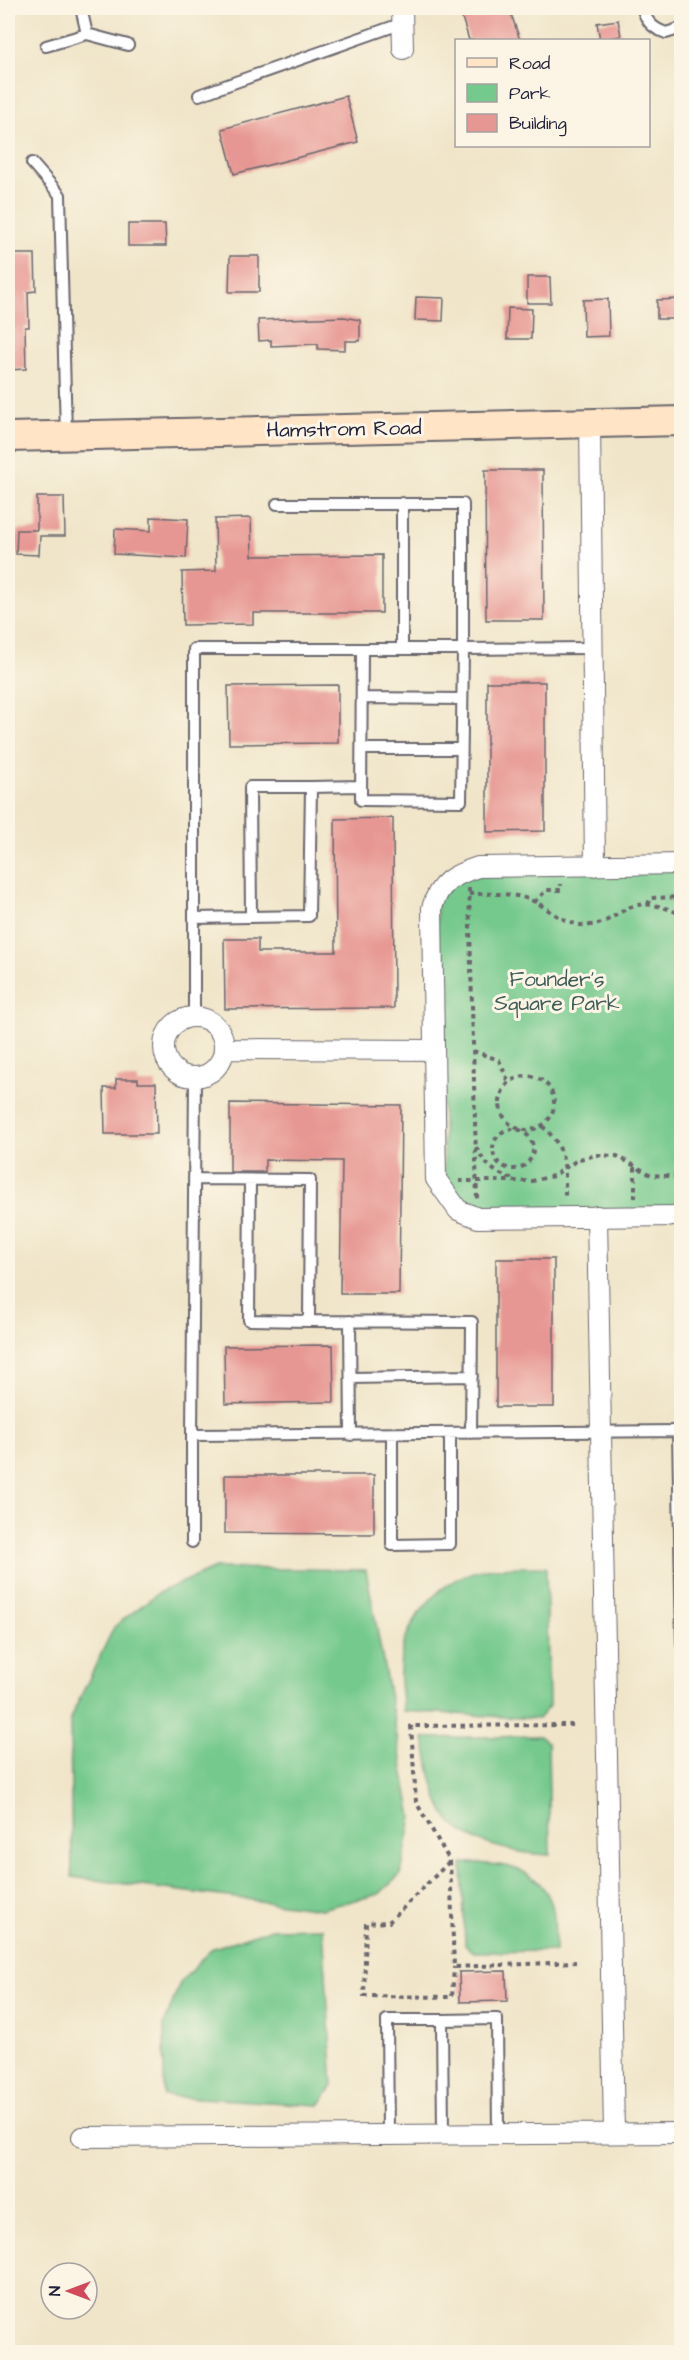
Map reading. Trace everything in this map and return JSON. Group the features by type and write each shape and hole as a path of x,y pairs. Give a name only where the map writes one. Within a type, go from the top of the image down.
{"street":[{"path":"403,15 403,50"},
{"name":"Hamstrom Road","path":"8,436 681,421"},
{"path":"591,423 595,866"},
{"path":"681,864 478,867 452,876 435,895 432,908 436,1179 458,1210 478,1218 681,1216"},
{"path":"194,1016 204,1018 219,1029 225,1048 219,1065 212,1072 195,1078 185,1077 169,1066 163,1048 164,1038 175,1022 194,1016"},
{"path":"225,1048 434,1050"},
{"path":"597,1216 614,2133"},
{"path":"82,2137 681,2133"}],"lane":[{"path":"81,8 87,34"},
{"path":"642,8 647,21 656,29 666,33 681,28"},
{"path":"199,95 403,15"},
{"path":"46,46 87,34 128,45"},
{"path":"32,163 60,195 66,435"},
{"path":"402,503 402,649"},
{"path":"277,504 463,504 460,801 361,800 362,649"},
{"path":"194,1016 194,649 593,648"},
{"path":"362,698 462,699"},
{"path":"362,749 462,749"},
{"path":"251,917 250,787 361,786"},
{"path":"194,918 309,916 311,787"},
{"path":"192,1542 195,1078"},
{"path":"194,1179 310,1180 309,1321"},
{"path":"250,1180 249,1320 472,1322 471,1433"},
{"path":"350,1321 351,1435"},
{"path":"351,1378 472,1376"},
{"path":"192,1436 680,1431 681,1644"},
{"path":"392,1434 392,1545 404,1545 450,1544 450,1434"},
{"path":"388,2135 387,2020 498,2019 498,2134"},
{"path":"442,2020 443,2134"}],"path":[{"path":"469,870 478,1218"},
{"path":"534,902 547,890 561,890 561,882"},
{"path":"435,895 502,893 534,902 549,913 568,922 591,926 611,919 630,907 648,905 668,908 681,915"},
{"path":"648,905 650,898 681,897"},
{"path":"473,1051 499,1060 509,1083"},
{"path":"542,1126 534,1129 517,1128 504,1131 493,1147 496,1160 507,1168 520,1168 531,1160 533,1154 534,1147 528,1135 517,1128 504,1116 501,1108 503,1090 516,1078 534,1076 549,1086 555,1103 549,1120 542,1126"},
{"path":"542,1126 559,1143 565,1168 566,1200"},
{"path":"475,1144 488,1167 502,1176 520,1181"},
{"path":"436,1179 476,1182 520,1181 553,1176 579,1159 598,1155 617,1156 651,1175 681,1177"},
{"path":"635,1166 635,1198"},
{"path":"450,1861 389,1922 366,1923 364,1996 452,1997 454,1967 450,1861 416,1802 411,1726 573,1725"},
{"path":"454,1967 576,1962"}],"green space":[{"name":"Founder's Square Park","path":"681,864 681,1216 478,1218 445,1193 436,892 452,876"},
{"path":"546,1567 549,1706 538,1719 403,1711 400,1675 402,1652 407,1635 426,1604 453,1581 469,1574 493,1568"},
{"path":"215,1568 366,1570 412,1817 401,1874 379,1894 321,1909 72,1877 70,1719 114,1627 158,1593"},
{"path":"539,1736 548,1743 550,1855 492,1845 464,1833 453,1824 445,1814 437,1796 424,1738"},
{"path":"462,1863 502,1865 527,1874 537,1881 546,1891 552,1905 555,1951 474,1952 465,1945"},
{"path":"323,1928 333,2086 319,2105 164,2096 164,2025 180,1983 211,1949 270,1929"}],"building":[{"path":"459,8 509,8 520,39 469,39"},
{"path":"618,20 621,36 600,39 597,23"},
{"path":"346,96 358,142 234,174 222,129"},
{"path":"128,224 165,224 166,246 128,246"},
{"path":"8,254 35,254 36,291 28,292 29,327 25,327 26,369 8,370"},
{"path":"230,256 259,256 259,292 229,292"},
{"path":"527,277 550,277 551,303 527,303"},
{"path":"416,297 444,298 443,321 415,320"},
{"path":"608,299 609,336 584,337 583,300"},
{"path":"681,299 681,319 657,319 657,300"},
{"path":"508,308 532,309 531,339 507,339"},
{"path":"344,317 360,320 360,341 345,341 345,350 318,349 318,344 271,346 271,340 259,341 258,320"},
{"path":"485,470 543,470 544,620 486,620"},
{"path":"37,497 64,497 65,536 40,536 39,555 16,554 17,530 37,530"},
{"path":"151,517 188,519 186,558 114,554 115,529 151,531"},
{"path":"251,518 252,556 382,555 382,613 253,613 253,624 183,625 182,572 216,571 215,519"},
{"path":"487,682 545,682 545,831 487,832"},
{"path":"338,685 338,743 229,744 228,686"},
{"path":"393,818 394,1008 225,1009 224,939 258,939 258,952 336,952 335,819"},
{"path":"116,1079 138,1079 138,1083 156,1083 157,1134 105,1134 104,1088 116,1088"},
{"path":"230,1103 401,1105 399,1294 340,1294 342,1161 265,1160 265,1172 230,1172"},
{"path":"496,1259 554,1259 554,1407 496,1407"},
{"path":"333,1345 334,1402 225,1404 224,1346"},
{"path":"225,1475 374,1475 374,1534 225,1533"},
{"path":"506,1971 507,2001 460,2002 459,1972"}]}
